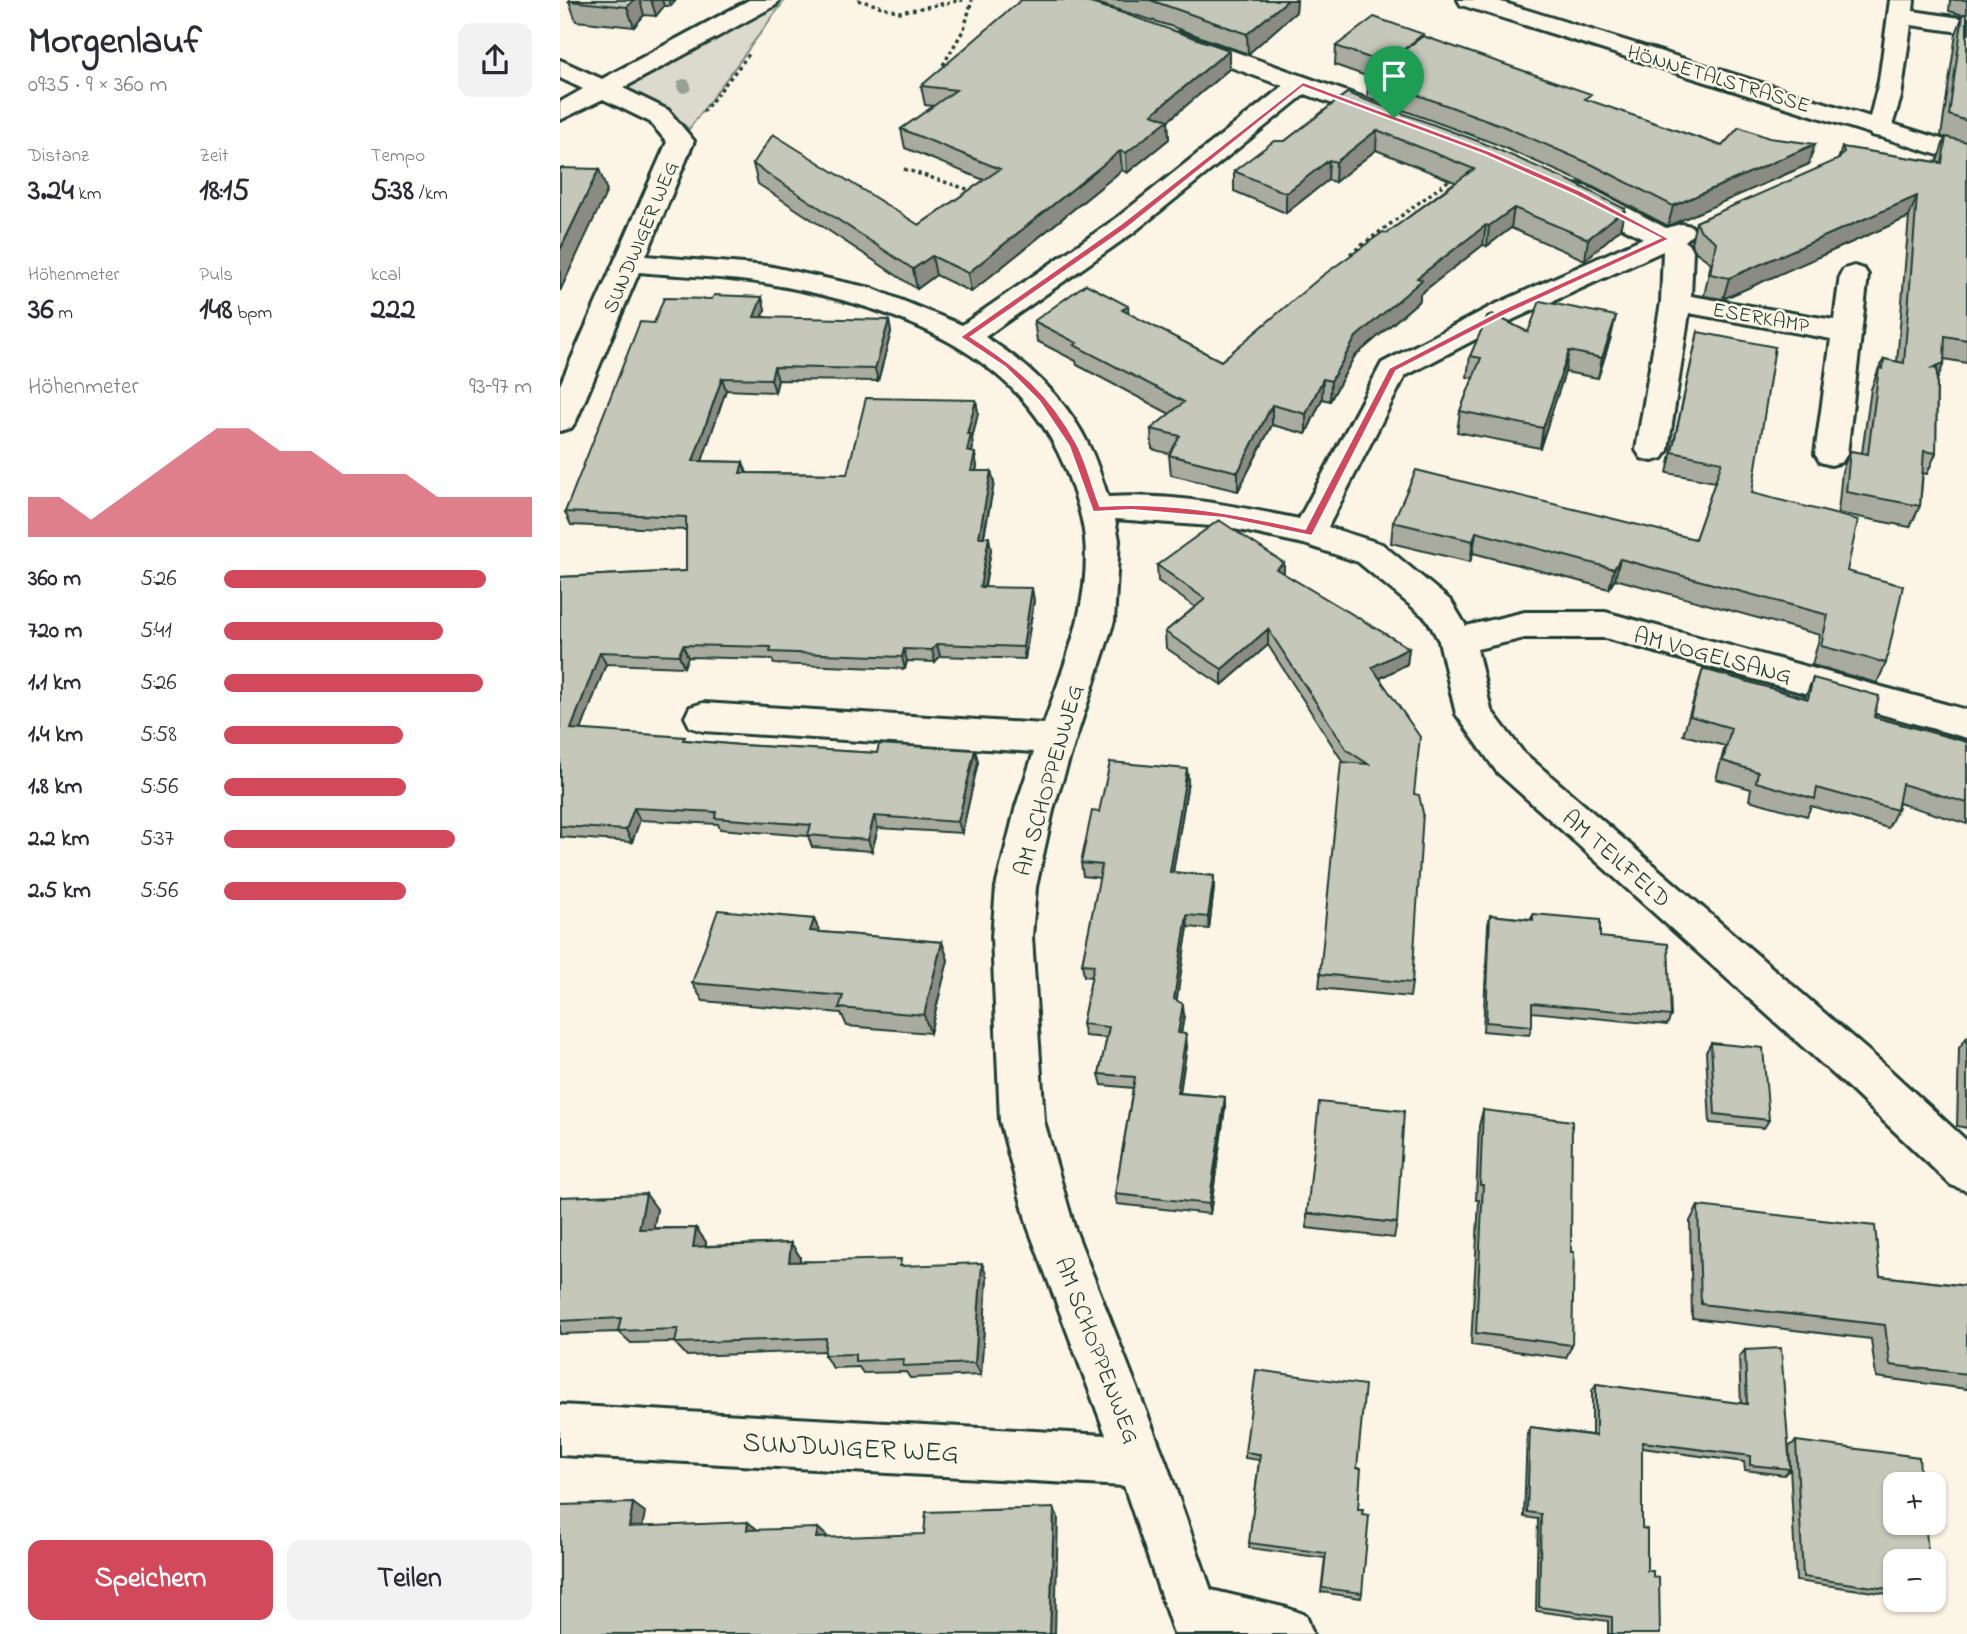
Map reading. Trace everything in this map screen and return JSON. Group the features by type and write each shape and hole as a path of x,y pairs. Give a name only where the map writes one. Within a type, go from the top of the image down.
{"street":[{"path":"560,112 767,0"},
{"name":"HÖNNETALSTRASSE","path":"1470,0 1967,156"},
{"path":"1880,129 1889,100 1901,8 1967,26"},
{"path":"1160,33 1407,123"},
{"name":"SUNDWIGER WEG","path":"560,68 659,116 681,141 560,421"},
{"path":"964,337 1124,226 1303,85"},
{"path":"1555,183 1666,239 1679,250 1676,302 1652,450"},
{"path":"1308,533 1392,370 1504,312 1707,220"},
{"name":"AM SCHOPPENWEG","path":"630,264 768,275 871,297 964,337 1008,365 1042,399 1073,445 1096,509 1102,540 1101,577 1096,621 1035,806 1016,887 1012,937 1022,1121 1068,1273 1141,1462 1196,1623"},
{"path":"1831,454 1854,275"},
{"name":"ESERKAMP","path":"1676,302 1847,332"},
{"name":"AM TEILFELD","path":"1096,509 1132,507 1224,515 1308,533 1370,554 1439,610 1457,641 1474,714 1510,762 1866,1076 1967,1170"},
{"name":"AM VOGELSANG","path":"1457,641 1525,625 1605,625 1967,724"},
{"path":"703,717 1058,739"},
{"name":"SUNDWIGER WEG","path":"560,1430 1141,1462"},
{"path":"1196,1623 1287,1634"}],"path":[{"path":"858,0 900,12 963,0"},
{"path":"943,65 964,29 972,0"},
{"path":"681,141 756,46"},
{"path":"904,169 974,192"},
{"path":"1350,254 1455,176"}],"shaded area":[{"path":"785,0 689,129 667,111 620,85"}],"building":[{"path":"570,0 634,0 627,7"},
{"path":"1021,0 1080,0 1229,50 1152,114 1168,120 1126,153 1120,151 968,273 932,256 913,269 753,164 773,134 919,225 1000,169 901,129 956,90 921,86"},
{"path":"1150,0 1288,0 1247,34"},
{"path":"1963,14 1967,14 1967,121 1949,115"},
{"path":"1374,17 1423,34 1386,64 1336,46"},
{"path":"1423,36 1591,94 1585,99 1722,146 1739,127 1769,138 1815,144 1673,206 1593,165 1498,124 1368,77"},
{"path":"1347,93 1478,141 1570,181 1625,209 1588,239 1514,208 1489,226 1486,225 1417,278 1422,280 1356,337 1331,381 1323,379 1306,414 1272,405 1238,472 1169,455 1180,436 1151,429 1184,402 1074,345 1077,343 1034,321 1086,284 1128,306 1122,310 1221,361 1322,276 1383,232 1387,233 1474,169 1377,130 1336,162 1329,160 1286,193 1234,171 1274,141 1285,141"},
{"path":"1946,137 1967,142 1967,340 1945,336 1944,363 1932,368 1937,369 1936,453 1924,451 1920,506 1846,492 1850,451 1868,454 1879,368 1883,369 1884,359 1904,363 1917,196 1729,278 1710,274 1716,242 1701,231 1696,222 1839,159 1844,152 1842,147 1942,163"},
{"path":"560,168 599,169 560,250"},
{"path":"714,295 762,297 754,317 889,320 875,369 774,367 771,379 722,378 693,461 743,462 740,473 847,474 866,398 976,400 967,434 971,434 967,451 975,453 971,471 991,471 979,537 989,537 980,587 1032,588 1023,647 937,644 932,650 904,649 902,657 770,652 771,647 683,645 679,655 600,652 571,729 685,737 683,740 740,745 877,753 879,744 975,750 958,822 874,816 868,840 808,835 811,825 715,818 716,812 634,808 626,830 560,826 560,577 686,571 686,517 565,512 640,322 654,323 664,298 712,299"},
{"path":"1540,301 1616,316 1602,358 1569,351 1543,428 1460,411 1481,358 1470,356 1487,317 1492,314 1528,332"},
{"path":"1698,332 1775,347 1752,493 1858,520 1847,571 1903,586 1886,663 1821,646 1828,615 1620,559 1614,569 1476,532 1473,541 1393,522 1416,470 1695,539 1722,462 1672,452"},
{"path":"1219,520 1284,563 1276,569 1409,648 1372,667 1420,737 1414,794 1419,795 1423,813 1412,983 1320,974 1341,762 1368,764 1347,750 1268,629 1222,669 1165,632 1205,599 1157,565"},
{"path":"1703,669 1808,699 1813,678 1879,696 1874,717 1967,742 1967,803 1902,784 1897,810 1817,788 1815,799 1756,782 1758,772 1723,761 1731,728 1690,716"},
{"path":"1110,762 1187,769 1170,872 1214,876 1208,917 1187,915 1174,999 1183,1004 1178,1033 1186,1034 1177,1093 1225,1097 1209,1204 1115,1194 1135,1077 1099,1074 1109,1027 1082,1024 1094,965 1082,964 1102,865 1081,863 1092,811 1099,812"},
{"path":"718,910 814,919 810,931 942,942 924,1015 839,1008 843,996 692,983"},
{"path":"1533,914 1600,920 1600,937 1668,944 1671,1016 1532,1003 1532,1026 1486,1022 1490,915 1533,920"},
{"path":"1711,1043 1763,1048 1769,1120 1715,1114"},
{"path":"1319,1102 1404,1111 1397,1223 1307,1213"},
{"path":"1483,1110 1572,1121 1572,1345 1476,1333 1483,1185 1480,1185"},
{"path":"646,1194 639,1229 696,1228 693,1247 791,1243 789,1262 901,1259 900,1266 982,1263 975,1363 903,1366 904,1359 855,1361 855,1354 824,1355 826,1338 675,1343 678,1329 618,1331 621,1318 560,1321 560,1197"},
{"path":"1698,1206 1875,1226 1880,1276 1967,1286 1967,1374 1890,1365 1885,1325 1701,1304"},
{"path":"1781,1348 1790,1469 1750,1465 1750,1456 1642,1442 1642,1528 1647,1529 1647,1571 1653,1571 1653,1577 1659,1578 1660,1634 1612,1634 1612,1617 1539,1607 1541,1514 1527,1512 1530,1427 1596,1436 1596,1384 1747,1404 1745,1350"},
{"path":"1256,1370 1365,1385 1357,1468 1361,1468 1358,1509 1363,1509 1362,1514 1369,1515 1362,1593 1322,1588 1326,1553 1249,1543 1260,1454 1245,1452"},
{"path":"1796,1441 1919,1457 1920,1472 1883,1472 1883,1535 1926,1535 1928,1549 1883,1549 1883,1588 1803,1577"},
{"path":"633,1503 629,1527 748,1522 747,1530 818,1528 816,1538 924,1534 926,1512 1054,1508 1050,1634 560,1634 560,1505"}],"route":[{"path":"1303,85 1394,118 1486,152 1578,193 1666,239 1504,312 1392,370 1308,533 1224,515 1132,507 1096,509 1073,445 1042,399 1008,365 964,337 1124,226 1303,85"}]}
